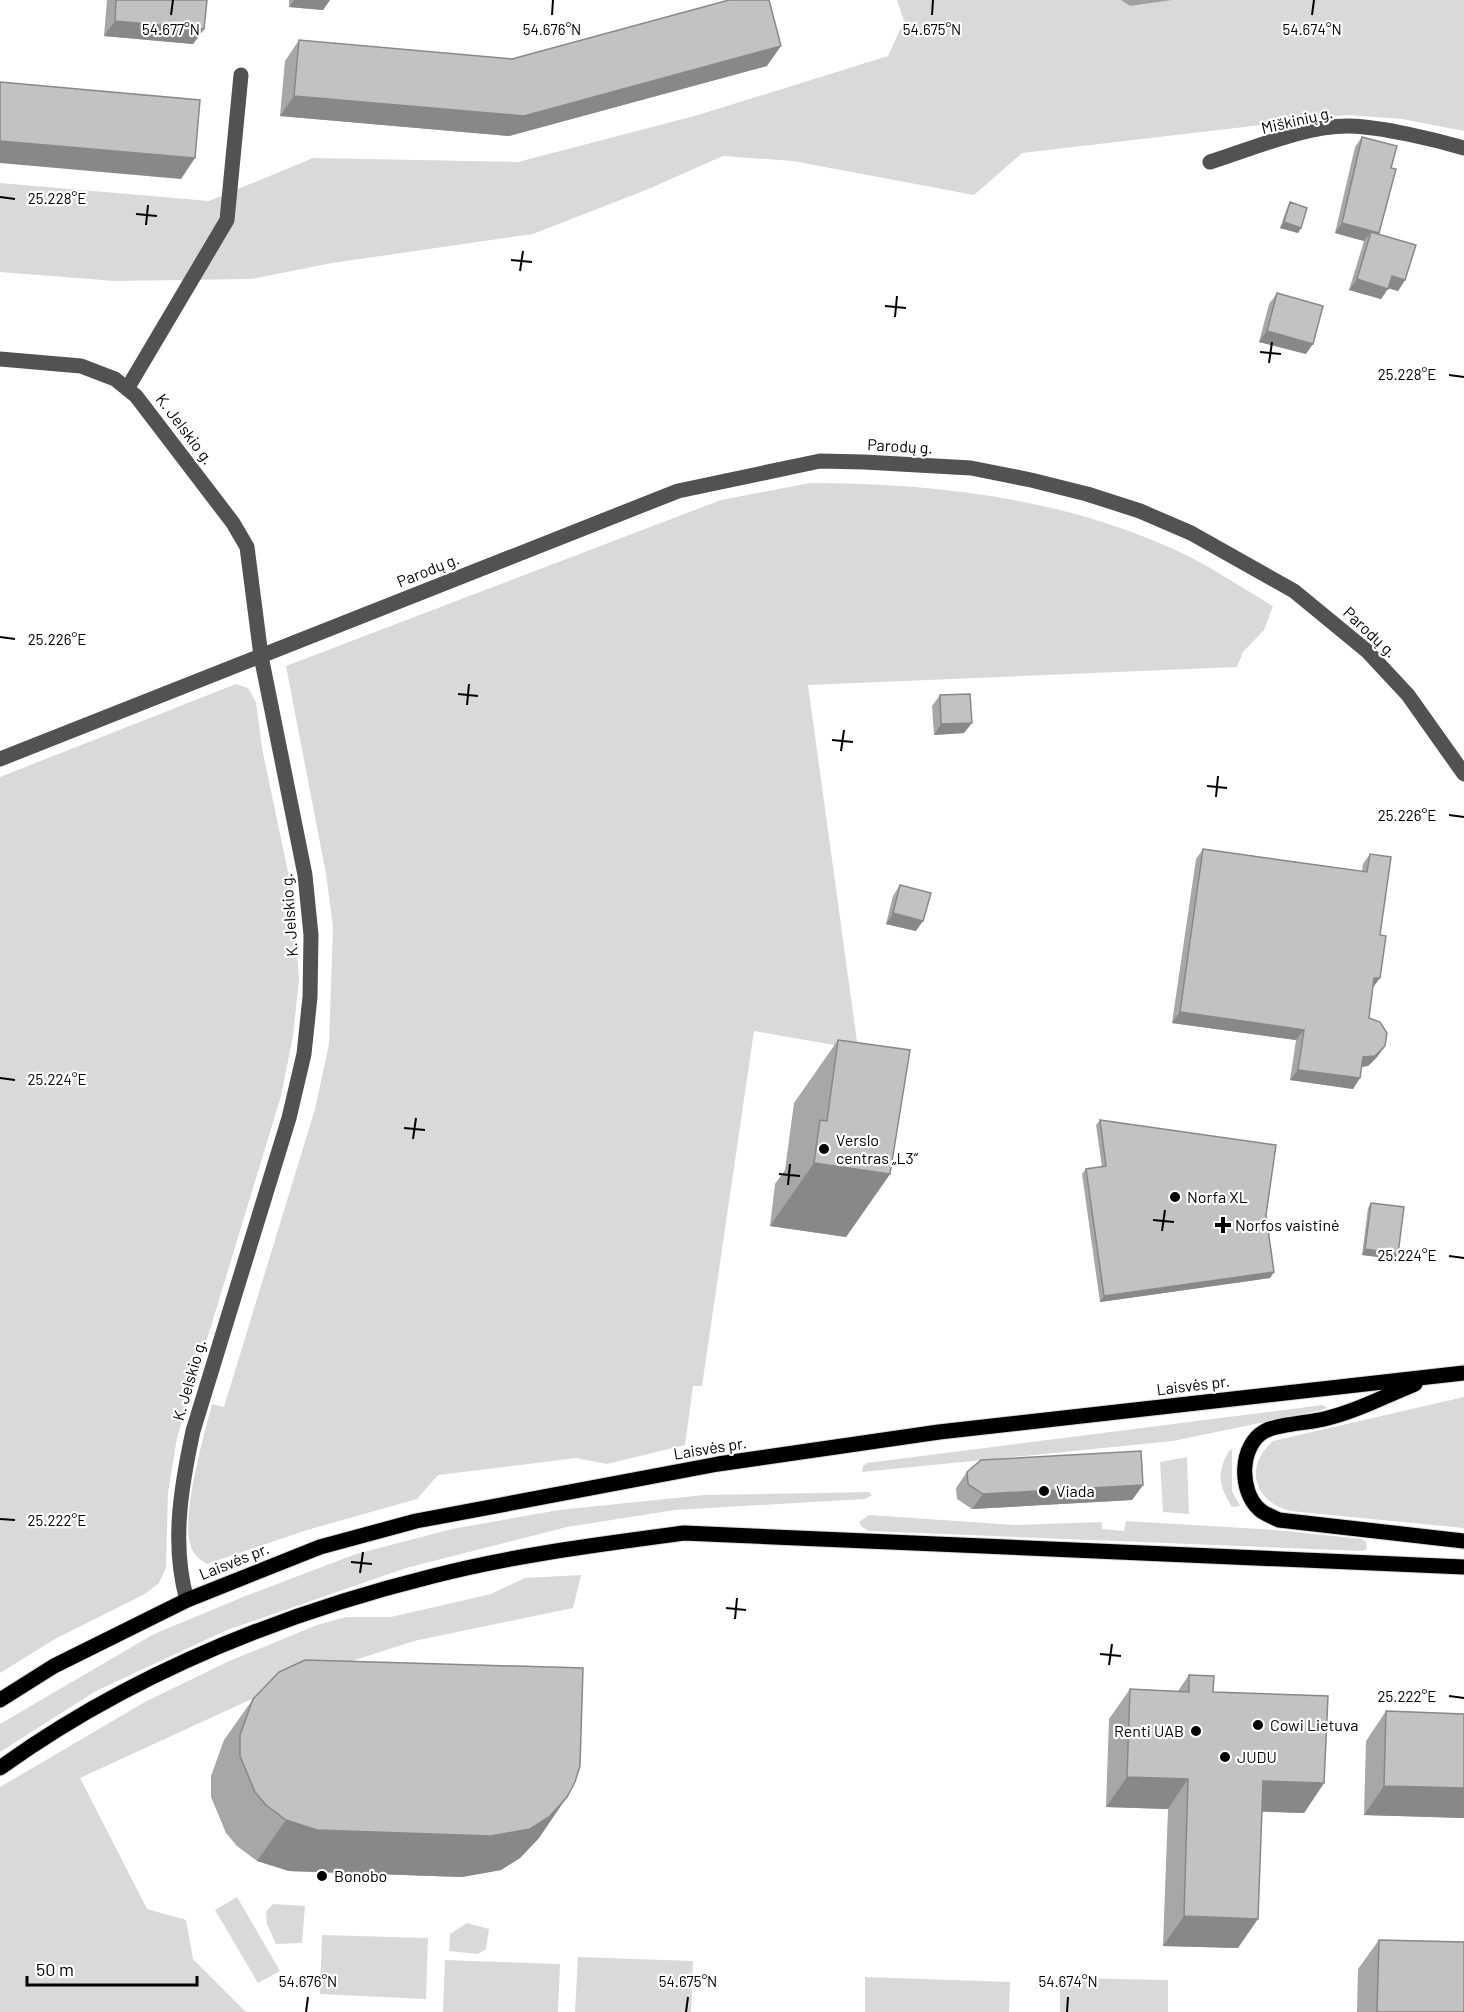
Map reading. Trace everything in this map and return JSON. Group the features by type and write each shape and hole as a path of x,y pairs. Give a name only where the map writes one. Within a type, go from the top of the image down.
{"main road":[{"name":"Laisvės pr.","path":"0,1701 54,1666 187,1600 320,1547 416,1521 718,1464 939,1432 1464,1373"},
{"path":"1431,1378 1326,1419 1264,1431 1253,1444 1246,1458 1244,1476 1249,1494 1259,1509 1279,1520 1464,1541"},
{"path":"0,1768 28,1748 153,1674 277,1624 435,1575 600,1544 684,1533 1464,1567"}],"street":[{"path":"127,389 227,220 240,75"},
{"name":"Miškinių g.","path":"1210,162 1307,132 1349,126 1434,140 1464,148"},
{"name":"K. Jelskio g.","path":"0,359 81,366 115,379 136,396 233,523 247,548 261,656 305,875 311,935 310,997 304,1054 289,1118 207,1382 184,1471 179,1527 179,1572 187,1600"},
{"name":"Parodų g.","path":"0,759 678,491 820,461 905,463 971,468 1087,494 1140,511 1191,533 1294,591 1367,651 1408,695 1464,774"}],"shaded area":[{"path":"897,0 1121,0 1130,6 1173,0 1464,0 1464,131 1402,119 1347,115 1022,153 974,195 793,161 723,156 646,190 533,234 332,263 251,279 115,281 0,272 0,183 209,201 313,158 518,162 698,115 888,56 904,21"},
{"path":"1121,0 1173,0 1130,6"},
{"path":"810,483 906,486 955,491 1002,498 1096,520 1186,555 1273,606 1264,630 1243,652 1237,667 808,685 858,1049 754,1031 702,1386 693,1386 685,1445 607,1464 576,1458 438,1475 417,1499 307,1530 207,1564 194,1552 188,1534 191,1497 199,1455 212,1404 224,1407 315,1109 329,1044 333,927 326,874 286,666 721,500"},
{"path":"236,684 248,688 256,702 262,748 293,896 299,980 293,1036 281,1096 177,1438 168,1492 166,1568 159,1583 145,1594 55,1639 0,1673 0,777"},
{"path":"1464,1397 1464,1528 1290,1511 1277,1506 1268,1499 1257,1482 1258,1461 1273,1441"},
{"path":"1323,1405 1327,1408 1173,1441 862,1472 863,1466 867,1463"},
{"path":"1232,1449 1232,1491 1240,1506 1232,1507 1222,1486 1221,1473 1225,1459"},
{"path":"1187,1457 1189,1514 1163,1512 1160,1462"},
{"path":"869,1492 872,1495 865,1499 675,1510 567,1527 406,1568 227,1630 96,1691 0,1752 0,1724 154,1634 356,1554 452,1529 559,1510 704,1495"},
{"path":"869,1515 1014,1525 1102,1522 1102,1529 1124,1531 1126,1521 1276,1530 1362,1539 1366,1542 1367,1549 1362,1551 869,1531 859,1522"},
{"path":"581,1575 573,1608 414,1641 293,1680 80,1778 147,1909 186,1920 193,1959 246,2012 0,2012 0,1787 145,1702 227,1662 317,1625 346,1617 391,1617 491,1594 525,1578"},
{"path":"237,1897 280,1971 258,1983 215,1910"},
{"path":"273,1904 305,1906 302,1943 276,1944 267,1924 266,1912"},
{"path":"467,1923 489,1929 486,1949 478,1954 449,1951 450,1934"},
{"path":"322,1935 428,1938 426,1999 320,1994"},
{"path":"578,1957 693,1961 691,2012 575,2012"},
{"path":"445,1960 560,1964 558,2012 443,2012"},
{"path":"865,1977 1010,1982 1009,2012 865,2012"},
{"path":"1060,1978 1168,1980 1168,2012 1060,2012"}],"building":[{"path":"116,0 207,0 204,29 115,21"},
{"path":"729,0 769,0 781,46 524,116 294,96 299,40 512,59"},
{"path":"0,82 200,100 195,158 0,141"},
{"path":"1362,137 1397,146 1391,168 1396,169 1379,233 1342,223"},
{"path":"1290,202 1307,208 1301,228 1284,222"},
{"path":"1371,232 1416,245 1405,280 1392,276 1388,289 1357,279"},
{"path":"1277,293 1323,306 1313,344 1267,331"},
{"path":"970,694 972,723 941,724 940,695"},
{"path":"1203,849 1367,872 1370,854 1391,857 1380,935 1386,936 1380,978 1374,978 1369,1018 1380,1022 1387,1033 1385,1046 1375,1056 1363,1057 1360,1078 1298,1070 1304,1030 1180,1012"},
{"path":"900,885 931,893 923,921 893,913"},
{"path":"838,1040 910,1050 890,1174 814,1163 820,1120 827,1121"},
{"name":"Norfa XL","path":"1100,1120 1276,1145 1266,1215 1274,1272 1104,1296 1086,1169 1106,1166"},
{"path":"1371,1203 1404,1207 1398,1254 1365,1249"},
{"path":"1141,1451 1143,1485 983,1494 968,1484 967,1472 981,1460"},
{"path":"305,1660 583,1668 580,1766 575,1782 567,1797 549,1817 530,1829 491,1836 317,1830 286,1820 266,1805 255,1792 240,1756 240,1735 253,1699 279,1672"},
{"path":"1189,1675 1214,1676 1213,1692 1328,1696 1324,1783 1263,1781 1258,1919 1184,1916 1188,1779 1127,1777 1130,1689 1189,1692"},
{"path":"1386,1711 1464,1714 1464,1788 1384,1786"},
{"path":"1379,1940 1464,1942 1464,2012 1377,2012"}],"place":[{"name":"Verslo centras „L3“","path":"824,1149"},
{"name":"Norfa XL","path":"1175,1197"},
{"name":"Norfos vaistinė","path":"1223,1225"},
{"name":"Viada","path":"1044,1491"},
{"name":"Cowi Lietuva","path":"1258,1725"},
{"name":"Renti UAB","path":"1196,1731"},
{"name":"JUDU","path":"1225,1757"},
{"name":"Bonobo","path":"322,1876"}]}
